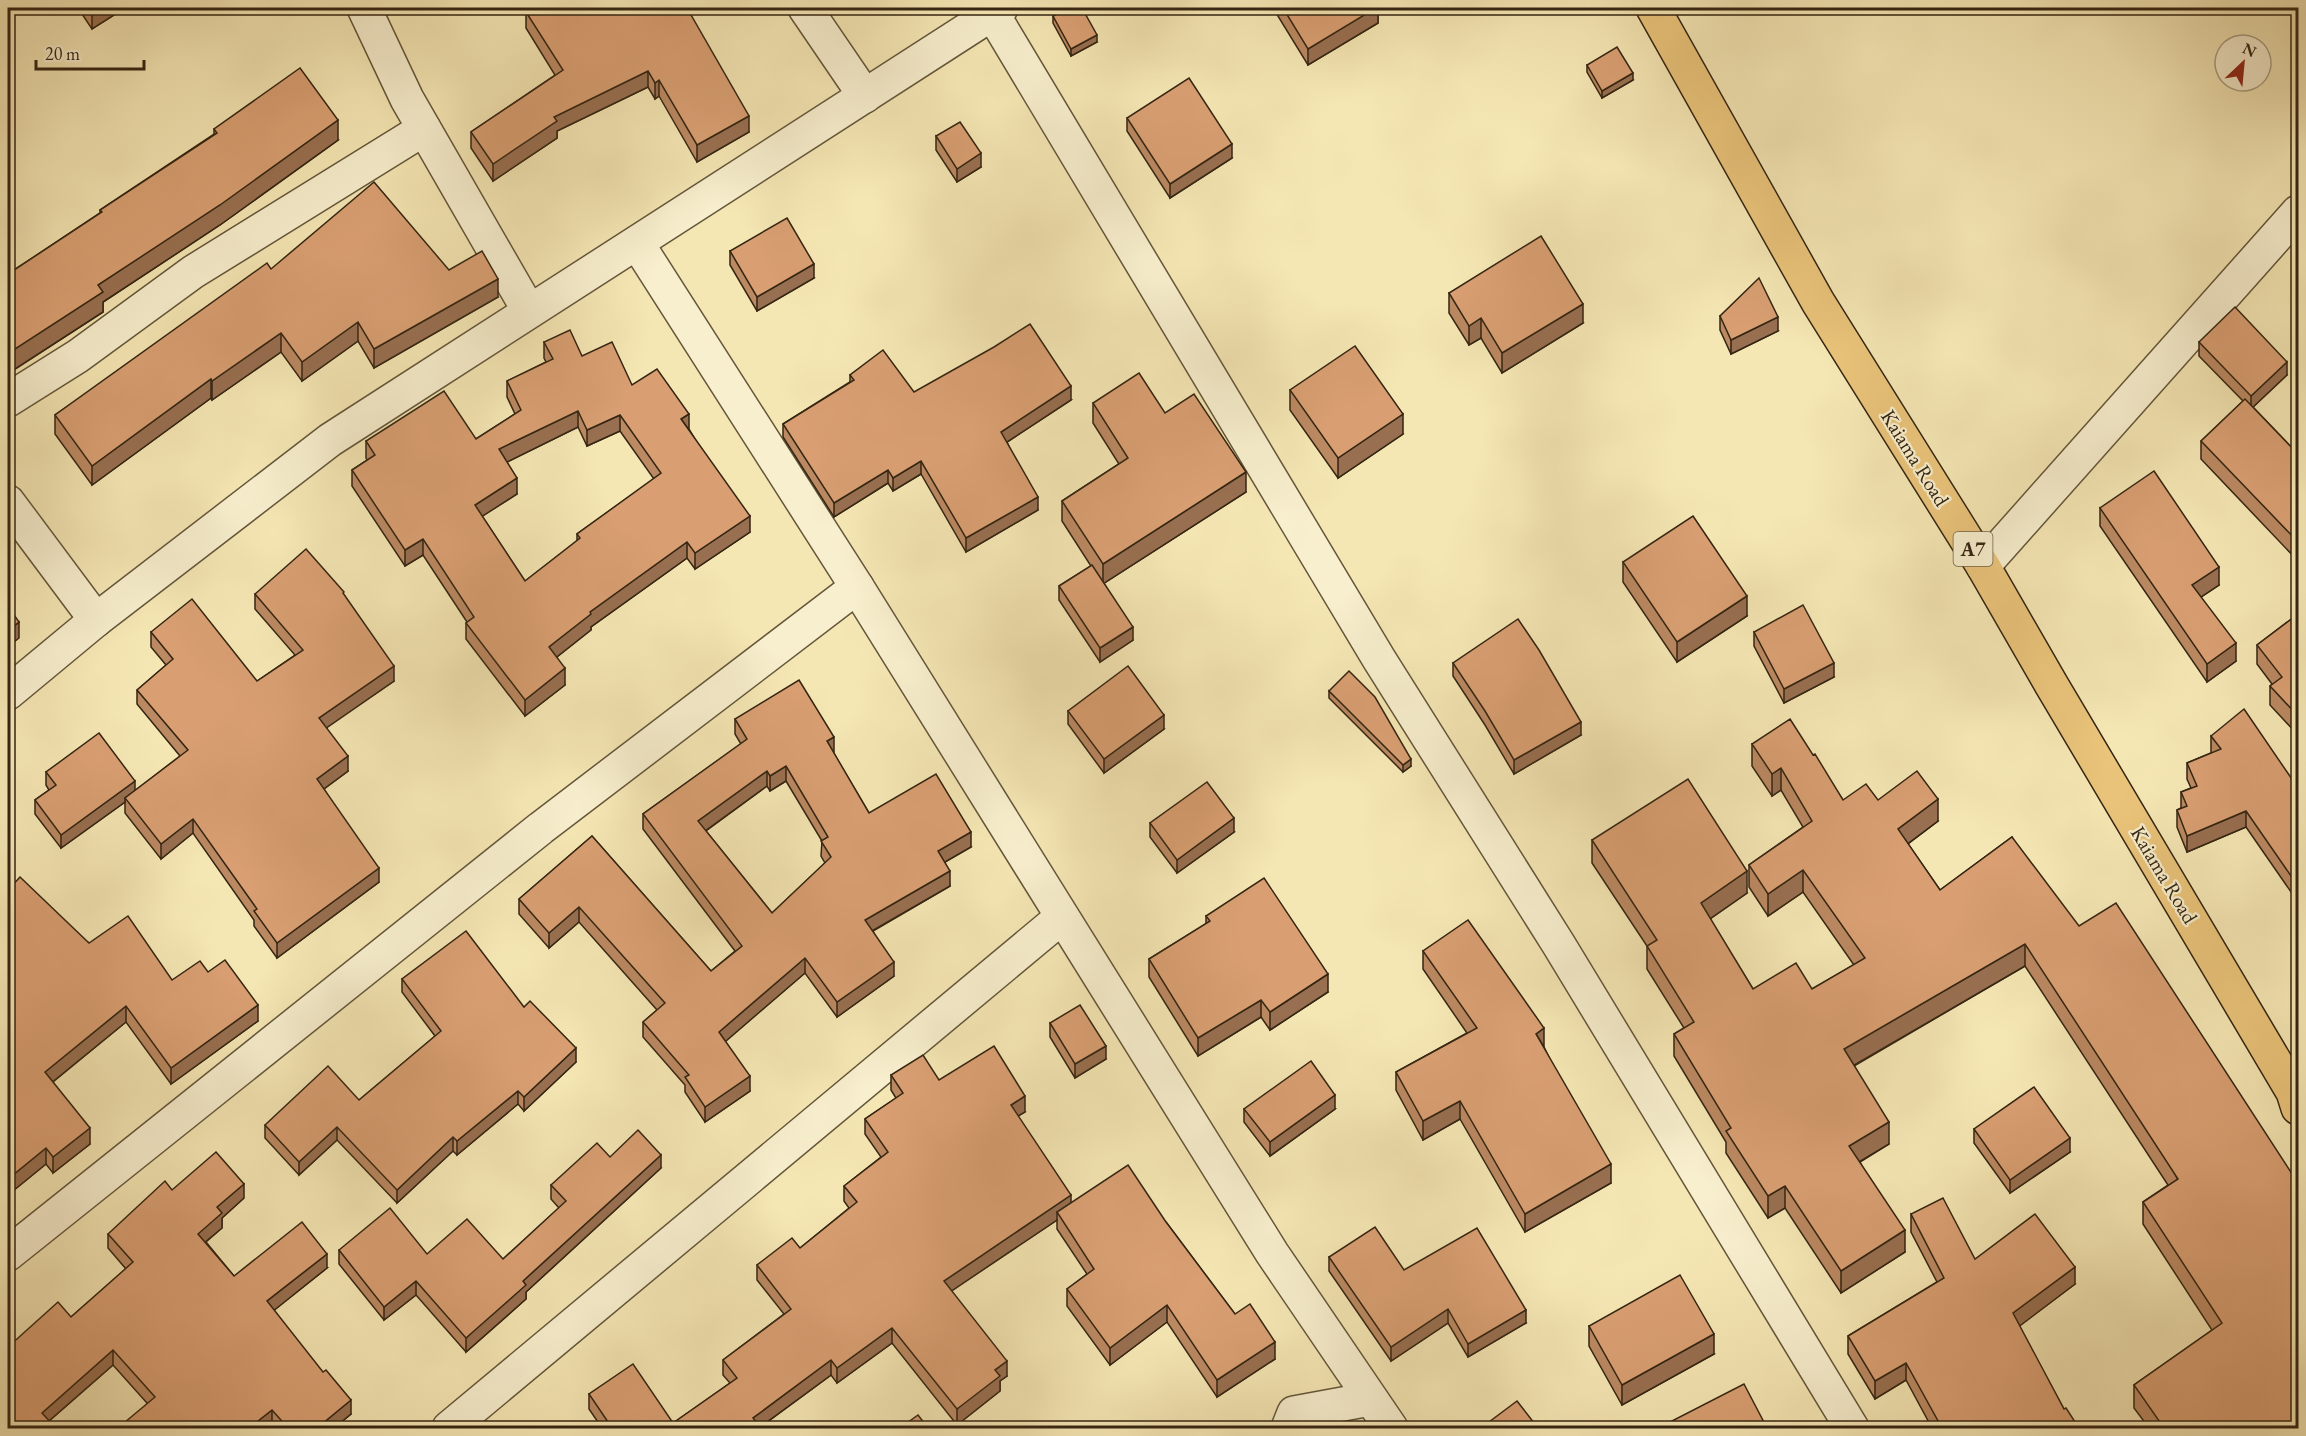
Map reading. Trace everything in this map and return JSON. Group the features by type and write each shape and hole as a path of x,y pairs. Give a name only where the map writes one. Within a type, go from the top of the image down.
{"highway":[{"name":"Kaiama Road","path":"1653,8 1818,302 1983,566 2296,1099"}],"street":[{"path":"364,8 406,99 529,311"},
{"path":"805,8 865,96"},
{"path":"8,693 96,620 330,440 996,10 1379,659 1559,945 1852,1428"},
{"path":"8,400 78,356 193,272 424,129"},
{"path":"1983,566 2298,212"},
{"path":"637,243 857,587 1272,1253 1391,1428"},
{"path":"8,502 96,620"},
{"path":"8,1254 541,828 857,587"},
{"path":"449,1428 1062,917"},
{"path":"1288,1428 1294,1413 1370,1399"}],"building":[{"path":"533,8 687,8 749,116 697,145 659,80 655,83 648,71 554,117 557,121 493,164 471,132 563,70 526,12"},
{"path":"1069,8 1082,8 1097,35 1071,49 1053,16"},
{"path":"1283,8 1376,8 1308,49"},
{"path":"1617,47 1633,73 1602,91 1587,65"},
{"path":"300,68 338,120 220,205 98,285 103,292 12,351 8,345 8,274 217,133 214,129"},
{"path":"1189,78 1232,144 1170,184 1127,118"},
{"path":"960,122 981,153 957,169 936,136"},
{"path":"374,182 449,270 482,251 498,279 374,349 358,322 302,362 281,333 212,381 211,379 92,466 55,415 267,263 271,269"},
{"path":"787,218 814,264 757,297 730,251"},
{"path":"1541,236 1583,304 1502,353 1481,318 1469,326 1449,293"},
{"path":"1759,278 1778,317 1731,340 1720,316"},
{"path":"2235,307 2287,362 2251,396 2199,342"},
{"path":"1030,324 1071,386 1001,432 1038,497 966,538 921,461 893,478 888,470 834,503 783,424 854,380 850,375 883,350 914,392"},
{"path":"570,330 582,356 612,342 632,385 657,369 689,414 681,419 750,516 695,553 687,542 590,612 591,614 549,647 565,668 525,700 466,623 474,617 423,539 405,550 352,470 375,455 366,441 444,391 476,439 521,410 507,381 553,359 544,342","holes":["578,411 587,430 620,415 661,473 577,534 580,538 525,581 475,505 517,478 499,449"]},
{"path":"1355,346 1403,414 1338,458 1290,390"},
{"path":"1139,373 1165,413 1194,394 1246,472 1103,564 1062,501 1128,458 1093,403"},
{"path":"2245,399 2298,454 2298,542 2201,441"},
{"path":"2154,471 2219,567 2192,585 2236,643 2207,664 2100,508"},
{"path":"1693,516 1747,596 1677,642 1623,562"},
{"path":"306,549 344,592 394,666 319,718 348,756 317,779 379,868 277,943 254,911 257,909 193,819 161,844 125,798 188,750 137,690 173,659 151,632 192,599 257,681 303,650 255,594"},
{"path":"1092,565 1133,627 1100,648 1059,586"},
{"path":"1803,605 1834,663 1784,689 1754,632"},
{"path":"8,606 19,622 8,631"},
{"path":"2298,614 2298,716 2270,686 2282,677 2257,645"},
{"path":"1518,619 1581,722 1514,760 1453,663"},
{"path":"1128,666 1164,715 1104,759 1068,711"},
{"path":"1349,671 1375,697 1411,759 1403,765 1329,691"},
{"path":"799,680 834,737 827,741 869,813 936,774 971,832 938,851 950,871 865,920 894,962 837,1002 805,958 719,1032 750,1076 705,1107 685,1077 689,1075 643,1022 665,1003 579,907 549,933 519,899 592,836 711,971 742,946 643,814 747,739 735,719","holes":["786,766 828,837 821,841 831,857 772,913 698,821 767,771 770,776"]},
{"path":"2244,709 2298,788 2298,886 2246,811 2187,836 2177,810 2187,806 2181,792 2197,786 2187,763 2221,749 2211,736"},
{"path":"1790,719 1843,800 1866,784 1878,800 1917,771 1938,799 1898,829 1940,890 2012,837 2079,926 2116,903 2298,1183 2298,1428 2164,1428 2134,1385 2222,1323 2143,1202 2178,1179 2025,944 1844,1049 1889,1122 1849,1146 1905,1230 1841,1271 1785,1186 1768,1196 1726,1131 1731,1128 1674,1034 1694,1022 1647,946 1657,940 1592,840 1688,779 1747,871 1701,903 1753,989 1796,963 1812,989 1865,958 1803,870 1768,894 1749,865 1812,821 1781,768 1772,774 1752,744"},
{"path":"99,733 135,781 61,835 35,800 56,785 46,772"},
{"path":"1207,782 1234,818 1177,860 1150,823"},
{"path":"20,877 89,943 128,916 172,980 200,961 208,972 225,960 258,1005 171,1068 126,1006 45,1072 90,1128 53,1157 46,1148 8,1179 8,890"},
{"path":"1264,878 1328,974 1270,1012 1261,1000 1198,1038 1149,959 1210,921 1206,916"},
{"path":"1468,920 1544,1028 1536,1034 1611,1164 1525,1214 1460,1101 1423,1121 1396,1072 1477,1028 1423,951"},
{"path":"466,931 524,1007 530,1001 576,1048 524,1097 518,1091 457,1141 453,1137 397,1190 337,1127 299,1162 265,1125 328,1066 359,1100 441,1031 402,979"},
{"path":"1080,1005 1106,1046 1075,1064 1050,1023"},
{"path":"994,1046 1025,1096 1011,1105 1071,1195 944,1281 1007,1361 995,1370 1000,1376 957,1409 892,1328 837,1368 831,1360 753,1418 757,1423 749,1428 602,1428 608,1422 589,1394 633,1364 673,1423 737,1378 723,1360 791,1309 757,1265 792,1238 800,1248 857,1202 844,1186 888,1152 865,1119 903,1093 891,1075 923,1055 939,1080"},
{"path":"1311,1061 1335,1095 1270,1142 1244,1109"},
{"path":"2034,1087 2070,1138 2010,1180 1974,1129"},
{"path":"638,1130 661,1155 523,1281 526,1285 466,1338 416,1281 384,1307 339,1250 390,1208 427,1254 467,1219 503,1259 566,1201 551,1185 597,1143 610,1157"},
{"path":"216,1152 244,1184 217,1207 222,1213 198,1234 234,1276 302,1222 327,1254 267,1301 323,1372 326,1370 351,1400 317,1428 288,1428 272,1410 249,1428 118,1428 155,1397 113,1350 42,1413 56,1428 8,1428 8,1347 58,1302 71,1317 133,1262 108,1234 165,1181 172,1190"},
{"path":"1128,1165 1166,1222 1235,1314 1250,1304 1275,1342 1217,1380 1167,1305 1110,1348 1067,1289 1094,1269 1057,1212"},
{"path":"1943,1198 1975,1259 2035,1214 2075,1267 2013,1313 2064,1409 2066,1408 2079,1428 1942,1428 1906,1363 1875,1381 1848,1336 1944,1278 1911,1214"},
{"path":"1375,1227 1404,1270 1477,1228 1526,1310 1468,1344 1448,1309 1391,1347 1329,1257"},
{"path":"1680,1275 1714,1334 1622,1385 1589,1326"},
{"path":"1744,1384 1767,1428 1672,1428 1668,1423"},
{"path":"1517,1401 1538,1428 1481,1428"},
{"path":"918,1415 928,1428 900,1428"}]}
